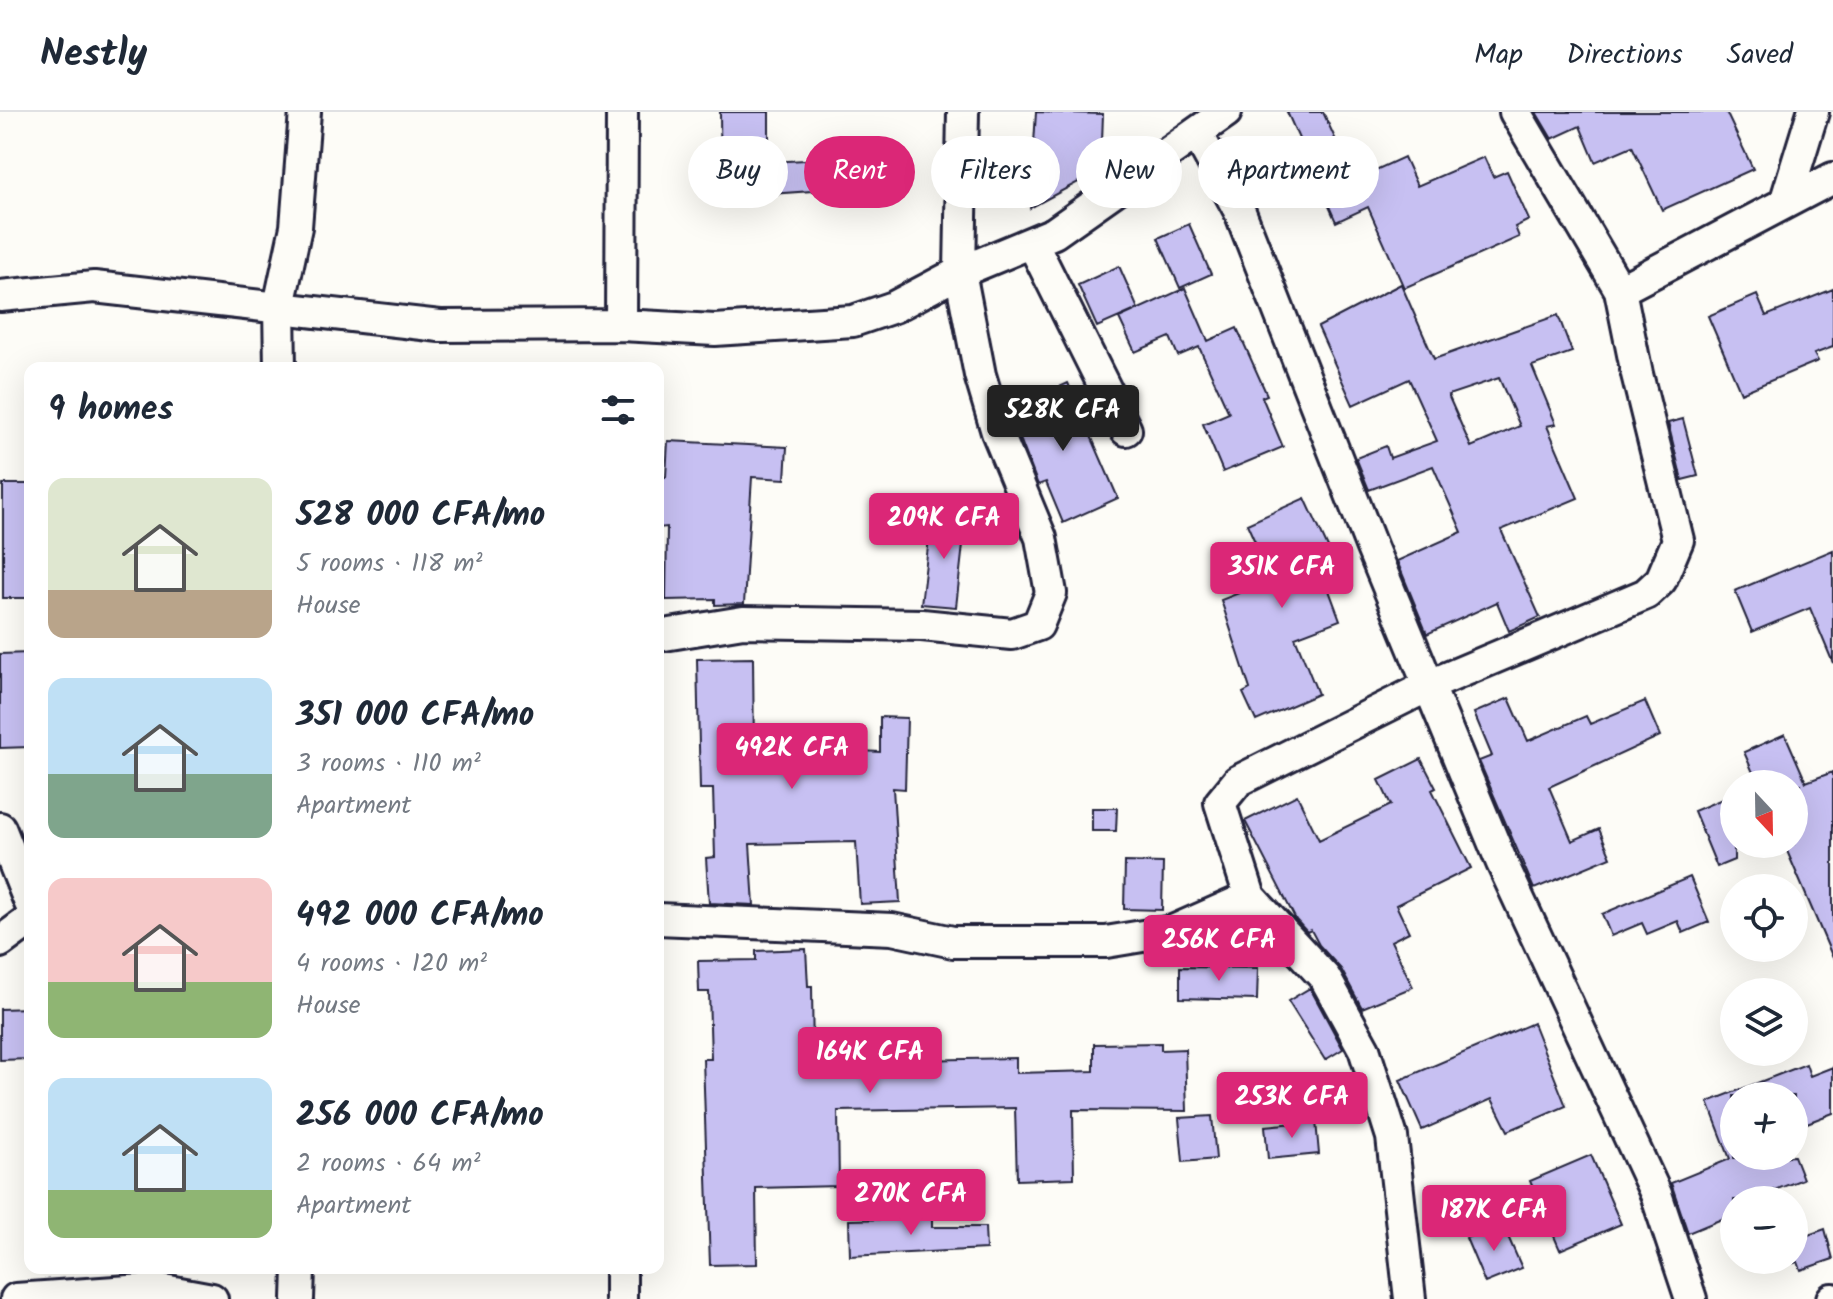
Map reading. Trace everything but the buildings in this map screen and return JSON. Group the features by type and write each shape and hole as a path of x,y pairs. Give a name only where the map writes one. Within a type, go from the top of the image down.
{"street":[{"path":"280,362 279,306 296,227 305,112"},
{"path":"621,325 622,112"},
{"path":"664,635 743,622 922,625 1012,634 1038,625 1051,593 1041,538 997,432 980,375 960,272 963,112"},
{"path":"0,296 94,287 440,326 621,325 715,330 853,321 894,307 960,272 1033,244 1226,112"},
{"path":"1410,1299 1392,1137 1364,1049 1325,978 1250,897 1220,803 1238,781 1430,685 1646,594 1661,580 1678,540 1637,374 1620,290 1515,112"},
{"path":"1785,203 1813,112"},
{"path":"1197,133 1240,212 1372,548 1502,863 1656,1194 1691,1299"},
{"path":"1620,290 1833,178"},
{"path":"1033,244 1126,430"},
{"path":"0,828 24,888"},
{"path":"664,919 892,929 953,942 1106,942 1173,931 1250,897"},
{"path":"0,942 24,924"},
{"path":"298,1299 299,1274"},
{"path":"621,1274 621,1299"},
{"path":"16,1299 158,1289 212,1299"}]}
